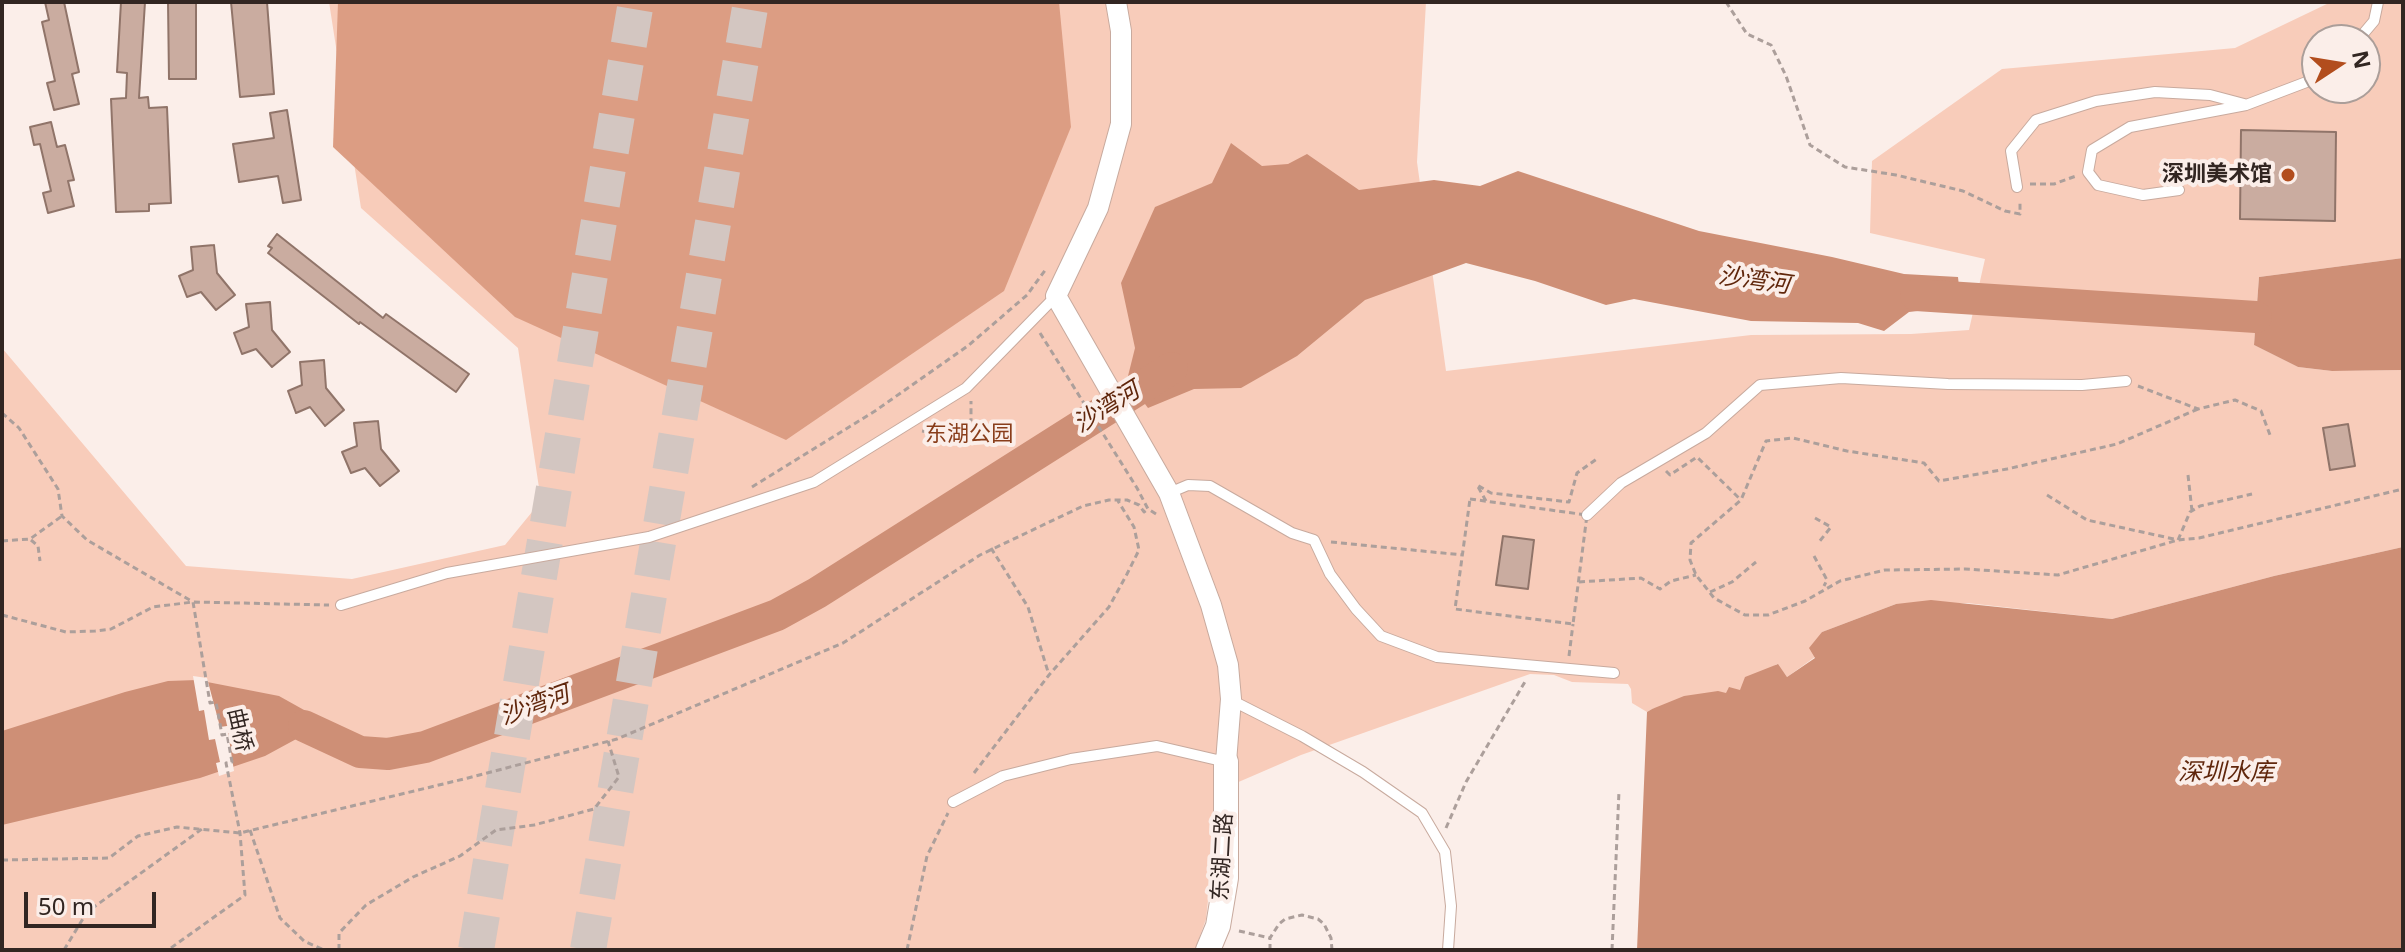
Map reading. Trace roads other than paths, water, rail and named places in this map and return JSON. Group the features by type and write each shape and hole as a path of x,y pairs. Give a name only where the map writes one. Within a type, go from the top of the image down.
{"street":[{"path":"1116,2 1121,31 1121,124 1098,208 1056,296 1169,493 1211,605 1228,665 1231,699 1226,762"},
{"name":"东湖二路","path":"1208,950 1218,926 1226,878 1226,762"}],"lane":[{"path":"2371,24 2378,2"},
{"path":"2179,190 2143,195 2098,185 2088,172 2092,150 2130,127 2246,105 2301,84"},
{"path":"2017,187 2011,151 2036,120 2096,101 2155,92 2210,95 2246,105"},
{"path":"341,605 447,573 649,537 814,482 969,386 1056,296"},
{"path":"1587,515 1621,483 1706,433 1760,385 1841,378 1948,384 2082,385 2126,381"},
{"path":"1169,493 1188,485 1210,486 1292,533 1314,540 1330,574 1381,636 1437,657 1614,673"},
{"path":"1231,699 1363,772 1422,813 1445,852 1451,906 1448,950"},
{"path":"953,802 1003,776 1071,759 1157,746 1226,762"}],"water":[{"path":"1231,143 1262,166 1288,164 1307,154 1359,190 1434,180 1480,186 1518,171 1699,231 1904,274 1958,277 1961,306 1909,312 1884,331 1858,323 1751,321 1634,299 1606,305 1535,281 1466,263 1365,300 1297,356 1241,388 1194,389 1148,408 1127,380 1135,348 1121,283 1155,207 1212,183"},
{"path":"2403,258 2403,370 2332,371 2298,367 2254,345 2259,277"},
{"name":"深圳水库","path":"2403,547 2403,950 1637,950 1647,712 1652,709 1684,696 1718,691 1726,693 1729,687 1740,690 1745,677 1778,664 1787,677 1815,658 1809,648 1822,632 1896,604 1931,600 2112,619 2274,576"},
{"path":"197,680 279,696 356,739 326,749 300,737 265,756 200,778 2,825 2,731 125,692 168,681"}],"waterway":[{"name":"沙湾河","path":"1916,295 2256,317"},
{"name":"沙湾河","path":"304,726 360,752 388,754 425,747 777,615 817,593 1172,368"}],"tunnel":[{"path":"476,950 636,2"},
{"path":"588,950 751,2"}],"place":[{"name":"深圳美术馆","path":"2288,175"}],"park label":[{"name":"东湖公园","path":"969,435"}]}
